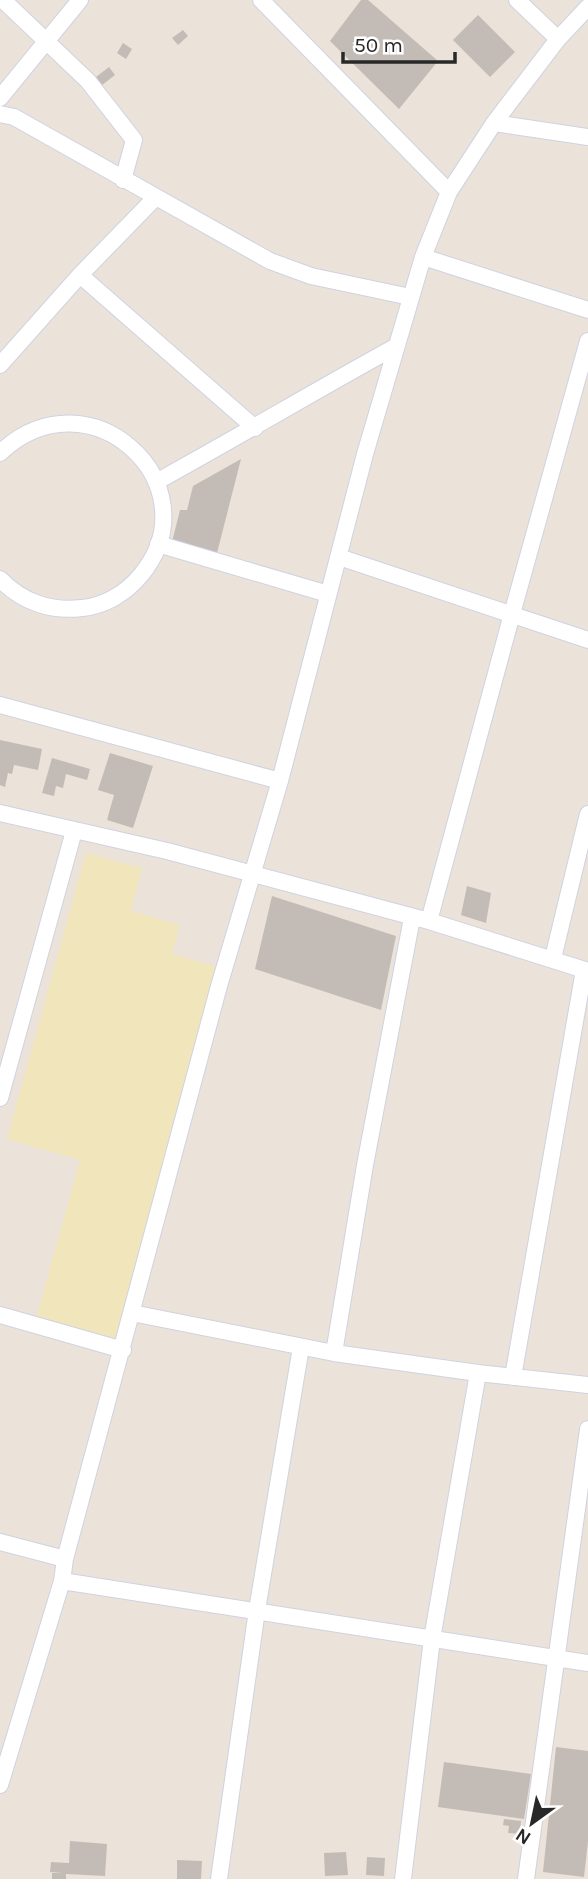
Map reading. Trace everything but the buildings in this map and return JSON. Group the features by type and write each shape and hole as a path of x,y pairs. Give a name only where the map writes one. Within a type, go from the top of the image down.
{"street":[{"path":"3,0 88,81 134,140 124,180"},
{"path":"0,98 80,0"},
{"path":"261,0 449,192"},
{"path":"517,0 558,39"},
{"path":"0,1785 62,1581 65,1559 219,986 253,876 395,347 423,257 449,192 494,123 558,39 588,8"},
{"path":"0,114 14,117 270,261 311,276 410,297"},
{"path":"494,123 588,137"},
{"path":"0,365 80,275 155,198"},
{"path":"423,257 588,310"},
{"path":"80,275 255,428"},
{"path":"429,921 588,341"},
{"path":"156,482 395,347"},
{"path":"0,453 14,440 39,427 67,423 95,426 120,438 141,457 156,482 162,513 158,544 148,566 133,585 114,599 91,607 67,610 43,606 21,597 0,579"},
{"path":"158,544 328,594"},
{"path":"338,556 588,640"},
{"path":"0,705 279,781"},
{"path":"0,813 167,851 429,921 586,970 513,1377"},
{"path":"553,958 585,843 588,814"},
{"path":"0,1098 74,831"},
{"path":"334,1353 365,1165 412,918"},
{"path":"132,1313 334,1353 588,1385"},
{"path":"0,1315 123,1350"},
{"path":"219,1879 257,1610 301,1347"},
{"path":"403,1879 432,1639 478,1373"},
{"path":"526,1879 588,1429"},
{"path":"0,1542 65,1559"},
{"path":"62,1581 588,1663"}],"sand":[{"path":"86,853 142,868 131,911 180,925 172,954 227,970 122,1347 35,1322 80,1160 7,1139"}]}
